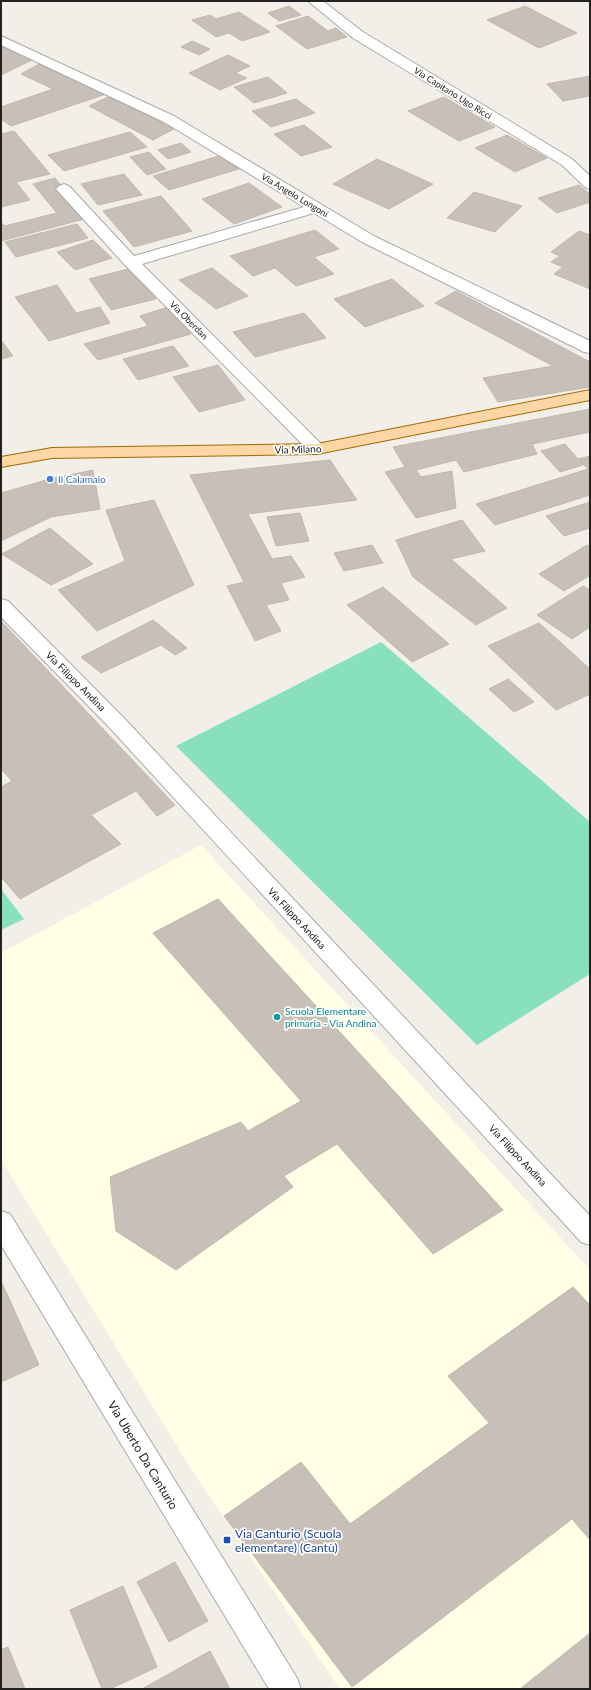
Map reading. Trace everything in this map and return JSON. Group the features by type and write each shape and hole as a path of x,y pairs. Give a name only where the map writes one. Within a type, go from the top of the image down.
{"main road":[{"name":"Via Milano","path":"1,462 52,453 317,449 590,395"}],"street":[{"name":"Via Capitano Ugo Ricci","path":"315,1 358,35 566,162 590,184"},
{"name":"Via Angelo Longoni","path":"2,41 169,119 368,239 590,348"},
{"name":"Via Oberdan","path":"64,189 132,262 317,449"},
{"path":"132,262 316,208"},
{"name":"Via Filippo Andina","path":"1,605 116,722 590,1234"},
{"name":"Via Uberto Da Canturio","path":"1,1222 286,1689"}],"shaded area":[{"path":"201,845 590,1270 590,1689 340,1689 193,1472 1,1160 1,953"}],"green space":[{"path":"381,642 590,822 590,974 477,1045 176,746"},
{"path":"1,889 24,919 1,930"}],"building":[{"path":"289,6 301,15 279,21 268,13"},
{"path":"525,6 577,33 539,48 487,20"},
{"path":"239,12 270,32 242,41 229,33 216,37 192,20 210,15 216,19"},
{"path":"308,16 328,31 336,28 347,37 307,49 276,26"},
{"path":"192,41 210,49 199,55 181,47"},
{"path":"1,46 32,60 1,75"},
{"path":"228,55 250,66 235,73 247,78 220,90 189,73"},
{"path":"39,64 106,94 11,126 1,119 1,107 53,89 21,74"},
{"path":"590,76 590,96 563,101 547,84"},
{"path":"268,77 287,93 254,103 234,87"},
{"path":"110,96 174,129 153,140 89,106"},
{"path":"444,97 495,127 459,141 408,111"},
{"path":"296,99 315,113 271,127 252,111"},
{"path":"304,125 332,147 301,156 274,134"},
{"path":"14,131 50,174 16,182 30,200 1,207 1,134"},
{"path":"130,132 147,147 64,171 48,155"},
{"path":"507,135 547,158 515,172 475,148"},
{"path":"181,143 191,152 168,159 158,150"},
{"path":"149,152 166,169 147,175 130,157"},
{"path":"222,155 239,169 169,190 153,176"},
{"path":"377,159 433,184 389,209 333,184"},
{"path":"124,174 142,195 98,205 81,184"},
{"path":"55,178 88,218 1,241 1,222 5,226 57,213 33,184"},
{"path":"249,183 282,207 234,224 202,199"},
{"path":"579,185 590,194 590,202 557,213 538,198"},
{"path":"474,192 522,206 495,232 447,218"},
{"path":"161,196 192,231 134,247 103,211"},
{"path":"77,224 88,238 16,257 5,242"},
{"path":"315,230 339,249 314,257 334,274 296,286 275,268 253,276 230,256"},
{"path":"579,231 590,235 590,289 554,274 563,267 551,262 560,256 551,252"},
{"path":"93,240 112,258 75,270 57,252"},
{"path":"132,268 156,299 111,310 89,279"},
{"path":"212,268 248,296 216,309 179,280"},
{"path":"392,279 424,306 365,327 334,299"},
{"path":"57,285 76,313 100,307 110,323 49,341 15,297"},
{"path":"456,291 590,362 590,387 498,402 483,378 553,366 435,303"},
{"path":"168,307 191,334 98,360 84,344 148,326 140,316"},
{"path":"304,313 326,338 255,357 233,332"},
{"path":"1,340 13,356 1,359"},
{"path":"173,346 189,366 138,380 123,359"},
{"path":"218,365 245,400 199,412 173,377"},
{"path":"590,409 590,432 532,444 537,454 464,472 456,460 416,470 421,477 452,471 456,508 416,518 385,472 405,467 393,447"},
{"path":"565,444 583,465 560,472 541,451"},
{"path":"590,456 590,471 578,459"},
{"path":"330,460 357,500 248,514 272,559 291,556 305,577 281,583 289,600 266,605 281,631 255,641 227,586 244,582 190,475"},
{"path":"588,469 590,471 590,495 495,525 476,504"},
{"path":"93,470 100,509 51,517 1,541 1,493 50,479"},
{"path":"154,500 194,585 97,631 58,590 125,561 106,510"},
{"path":"590,502 590,528 564,536 546,516"},
{"path":"300,513 309,541 276,546 267,517"},
{"path":"462,520 485,551 451,559 507,608 476,625 413,577 396,540"},
{"path":"50,528 93,564 51,585 2,554"},
{"path":"372,545 383,563 344,571 334,553"},
{"path":"587,545 590,547 590,577 589,576 564,591 539,574"},
{"path":"583,586 590,590 590,627 572,639 537,615"},
{"path":"383,587 449,644 412,662 347,605"},
{"path":"153,620 187,648 175,655 161,645 101,673 81,657"},
{"path":"1,621 175,805 157,816 136,791 91,815 121,844 20,899 1,877 1,787 12,781 1,769"},
{"path":"539,623 590,669 590,694 556,710 488,646"},
{"path":"508,679 534,702 514,712 489,689"},
{"name":"Scuola Elementare primaria - Via Andina","path":"218,899 503,1210 433,1254 337,1144 284,1176 293,1187 176,1270 116,1231 110,1177 241,1122 248,1131 301,1101 153,933"},
{"path":"1,1281 39,1365 1,1382"},
{"path":"573,1287 590,1305 590,1540 572,1519 352,1687 224,1516 301,1462 350,1524 489,1423 448,1376"},
{"path":"175,1562 208,1621 169,1642 137,1582"},
{"path":"123,1586 157,1667 110,1689 102,1689 70,1610"},
{"path":"590,1633 590,1689 520,1689"},
{"path":"8,1647 25,1689 1,1689 1,1650"},
{"path":"210,1651 230,1689 142,1689"}],"place":[{"name":"Il Calamaio","path":"50,479"},
{"name":"Scuola Elementare primaria - Via Andina","path":"277,1017"},
{"name":"Via Canturio (Scuola elementare) (Cantù)","path":"227,1540"}]}
